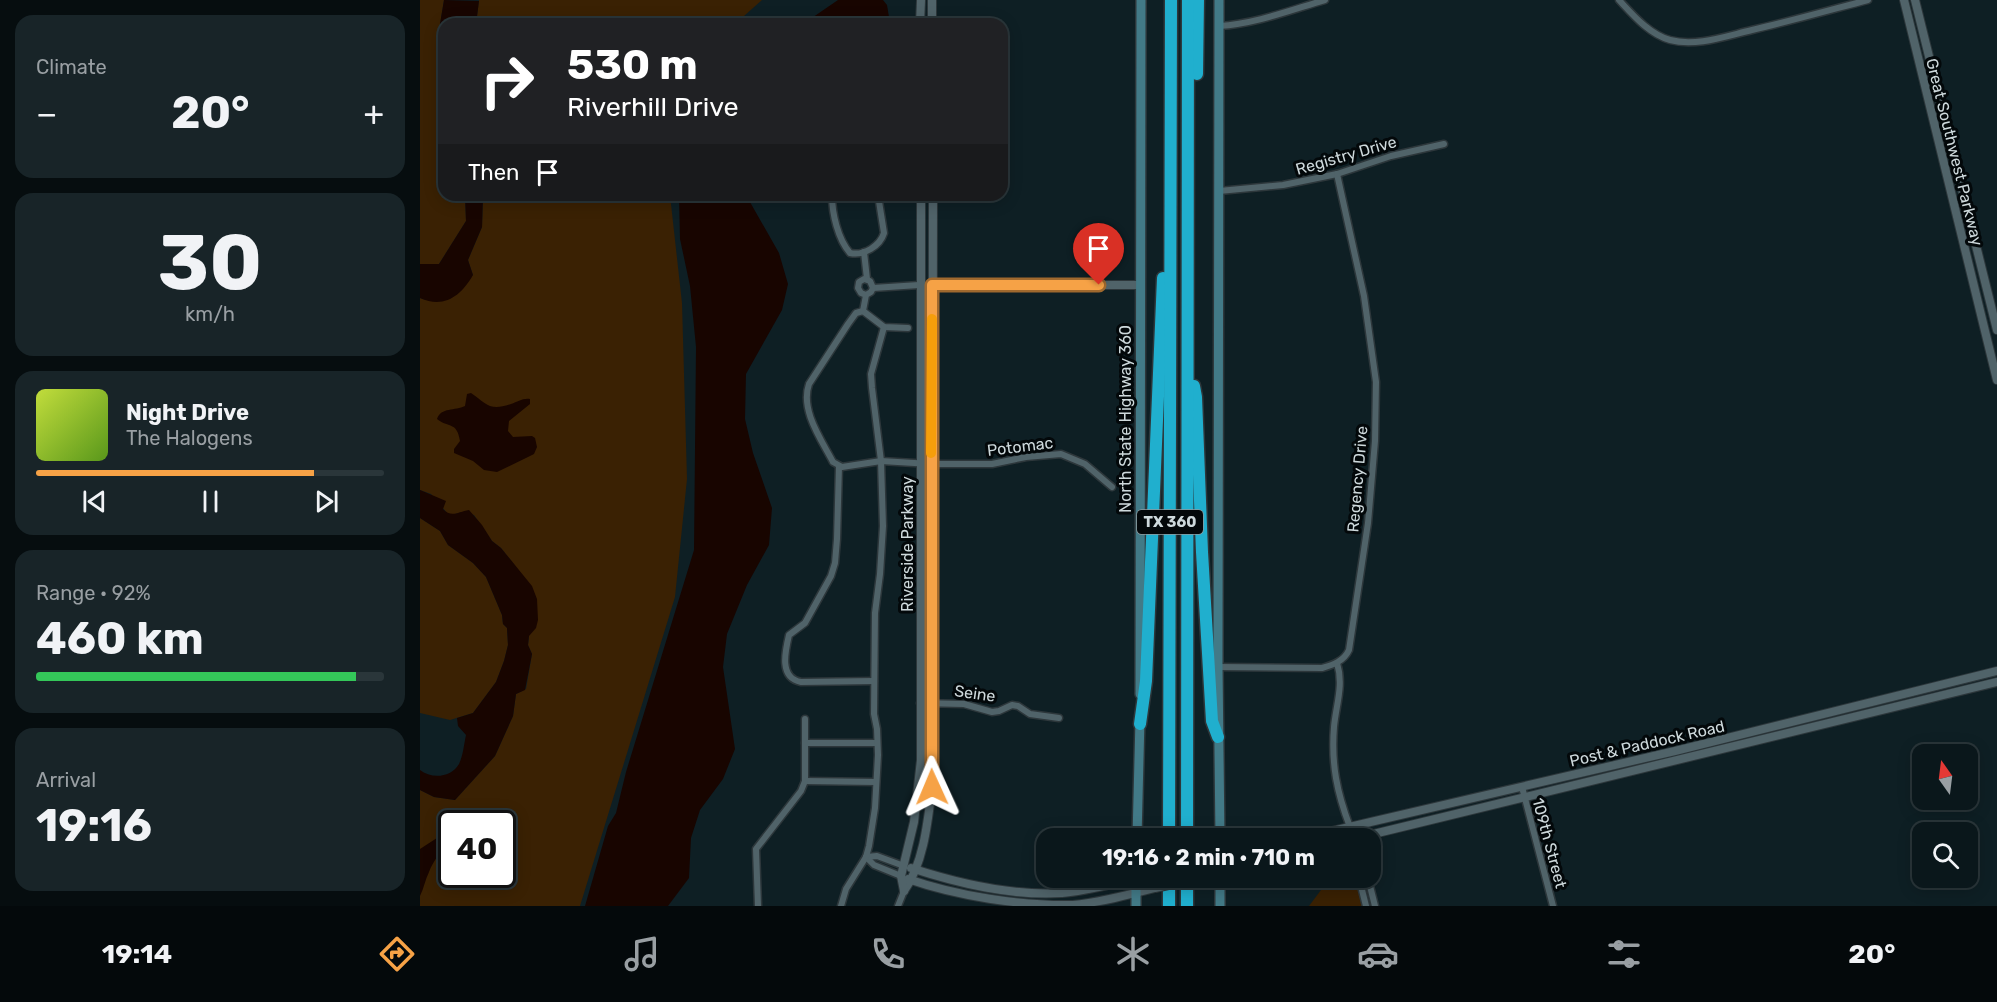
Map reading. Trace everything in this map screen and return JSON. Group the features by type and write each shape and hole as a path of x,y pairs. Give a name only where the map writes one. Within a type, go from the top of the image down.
{"highway":[{"path":"1163,0 1165,116 1172,132"},
{"name":"TX 360","path":"1169,828 1171,0"},
{"name":"TX 360","path":"1187,828 1188,0"},
{"path":"1189,146 1196,132 1198,0"},
{"path":"1140,724 1146,681 1166,221 1172,206"},
{"path":"1188,356 1196,397 1212,721 1218,737"},
{"path":"1168,904 1169,888"},
{"path":"1187,888 1187,906"}],"main road":[{"name":"North State Highway 360","path":"1137,828 1140,724 1141,0"},
{"path":"1219,0 1220,828"},
{"path":"1136,888 1136,906"},
{"path":"1220,888 1220,906"}],"street":[{"path":"920,18 921,0"},
{"path":"932,0 932,18"},
{"path":"1219,26 1232,26 1325,0"},
{"path":"1619,0 1653,32 1669,40 1691,43 1782,23 1868,0"},
{"name":"Great Southwest Parkway","path":"1904,0 1997,380"},
{"name":"Great Southwest Parkway","path":"1915,0 1997,330"},
{"path":"1930,107 1942,108"},
{"path":"1936,133 1947,130"},
{"name":"Registry Drive","path":"1219,191 1276,186 1337,174 1391,156 1444,144"},
{"name":"Regency Drive","path":"1337,174 1364,296 1377,404 1368,523 1355,612 1349,650 1347,655 1337,663"},
{"path":"833,201 837,227 843,242 850,253 855,255 880,242 885,233 879,201"},
{"name":"Riverside Parkway","path":"904,891 901,876 914,822 921,760 921,201"},
{"name":"Riverside Parkway","path":"898,906 915,870 926,833 932,787 933,201"},
{"path":"864,252 867,279 872,283 873,288"},
{"path":"1970,272 1983,269"},
{"path":"867,279 861,280 858,288 861,293 867,295"},
{"path":"873,288 920,285 1140,285"},
{"path":"863,312 867,295 873,288"},
{"path":"1979,307 1990,302"},
{"path":"874,681 801,682 795,681 787,673 785,660 789,636 805,623 831,576 835,563 838,466 833,462 814,423 805,394 809,384 856,313 863,312 884,327 908,328"},
{"path":"841,906 846,889 866,857 875,808 877,743 874,714 875,613 883,526 881,461 872,374 884,327"},
{"name":"Potomac","path":"838,466 881,461 920,464 992,464 1034,456 1061,454 1084,464 1112,487"},
{"path":"1218,667 1307,669 1322,668 1337,663 1340,688 1334,726 1333,755 1338,796 1350,827"},
{"path":"1995,672 1996,682"},
{"name":"Post & Paddock Road","path":"1346,828 1675,751 1995,672"},
{"name":"Post & Paddock Road","path":"1381,832 1996,682"},
{"name":"Seine","path":"920,703 964,704 992,712 1012,705 1030,714 1059,718"},
{"path":"1866,704 1868,712"},
{"path":"758,906 756,849 801,791 805,781 805,719"},
{"path":"805,743 877,743"},
{"path":"1675,751 1677,761"},
{"path":"805,781 876,782"},
{"name":"109th Street","path":"1522,787 1553,906"},
{"path":"866,857 877,856 915,870 994,890 1061,893 1094,888"},
{"path":"866,857 874,865 911,880 988,899 1024,904 1072,905 1155,888"},
{"path":"1362,888 1366,906"},
{"path":"1370,888 1375,906"},
{"path":"1022,892 1024,904"}],"shaded area":[{"path":"420,0 444,0 441,18 438,18 438,201 465,201 466,221 439,264 420,264"},
{"path":"444,0 479,1 477,18 441,18"},
{"path":"479,0 762,0 742,18 477,18"},
{"path":"838,0 883,0 887,5 889,18 812,18"},
{"path":"465,201 483,201 482,227 468,260 473,275 463,289 451,299 437,302 420,298 420,264 439,264 466,221"},
{"path":"483,201 671,201 682,303 687,479 675,597 580,906 420,906 420,790 434,797 455,800 495,756 513,716 516,694 526,689 532,654 528,645 529,636 516,567 501,548 492,541 474,515 462,512 448,514 431,494 420,490 420,298 426,300 473,275 468,260 482,227"},
{"path":"679,201 749,201 779,253 788,284 782,310 746,374 745,419 753,453 772,508 769,545 747,585 727,634 723,667 735,749 723,779 700,810 691,838 689,878 668,906 585,906 608,826 616,813 626,772 694,550 696,347 690,286 680,239"},
{"path":"471,393 493,407 530,399 530,404 509,421 508,431 513,437 532,436 535,438 537,447 534,454 497,472 484,470 473,461 454,453 460,441 457,430 437,419 445,411 465,406 467,394"},
{"path":"420,490 446,501 443,509 446,512 455,514 469,510 492,541 501,548 532,586 537,599 538,620 536,628 529,636 528,645 532,654 525,690 516,694 513,716 495,756 455,800 434,797 420,790 420,770 430,775 441,776 451,772 459,764 466,735 458,726 457,718 473,713 496,682 508,645 507,628 503,624 502,615 486,577 473,563 448,545 440,531 420,518"},
{"path":"420,518 440,531 448,545 473,563 486,577 502,615 503,624 507,628 508,645 496,682 473,713 450,720 420,713"},
{"path":"438,837 438,856 420,896 420,849"},
{"path":"1322,888 1358,888 1363,906 1309,906"}],"slow traffic":[{"path":"931,453 932,319"}],"route":[{"path":"932,787 932,285 1099,285"}]}
